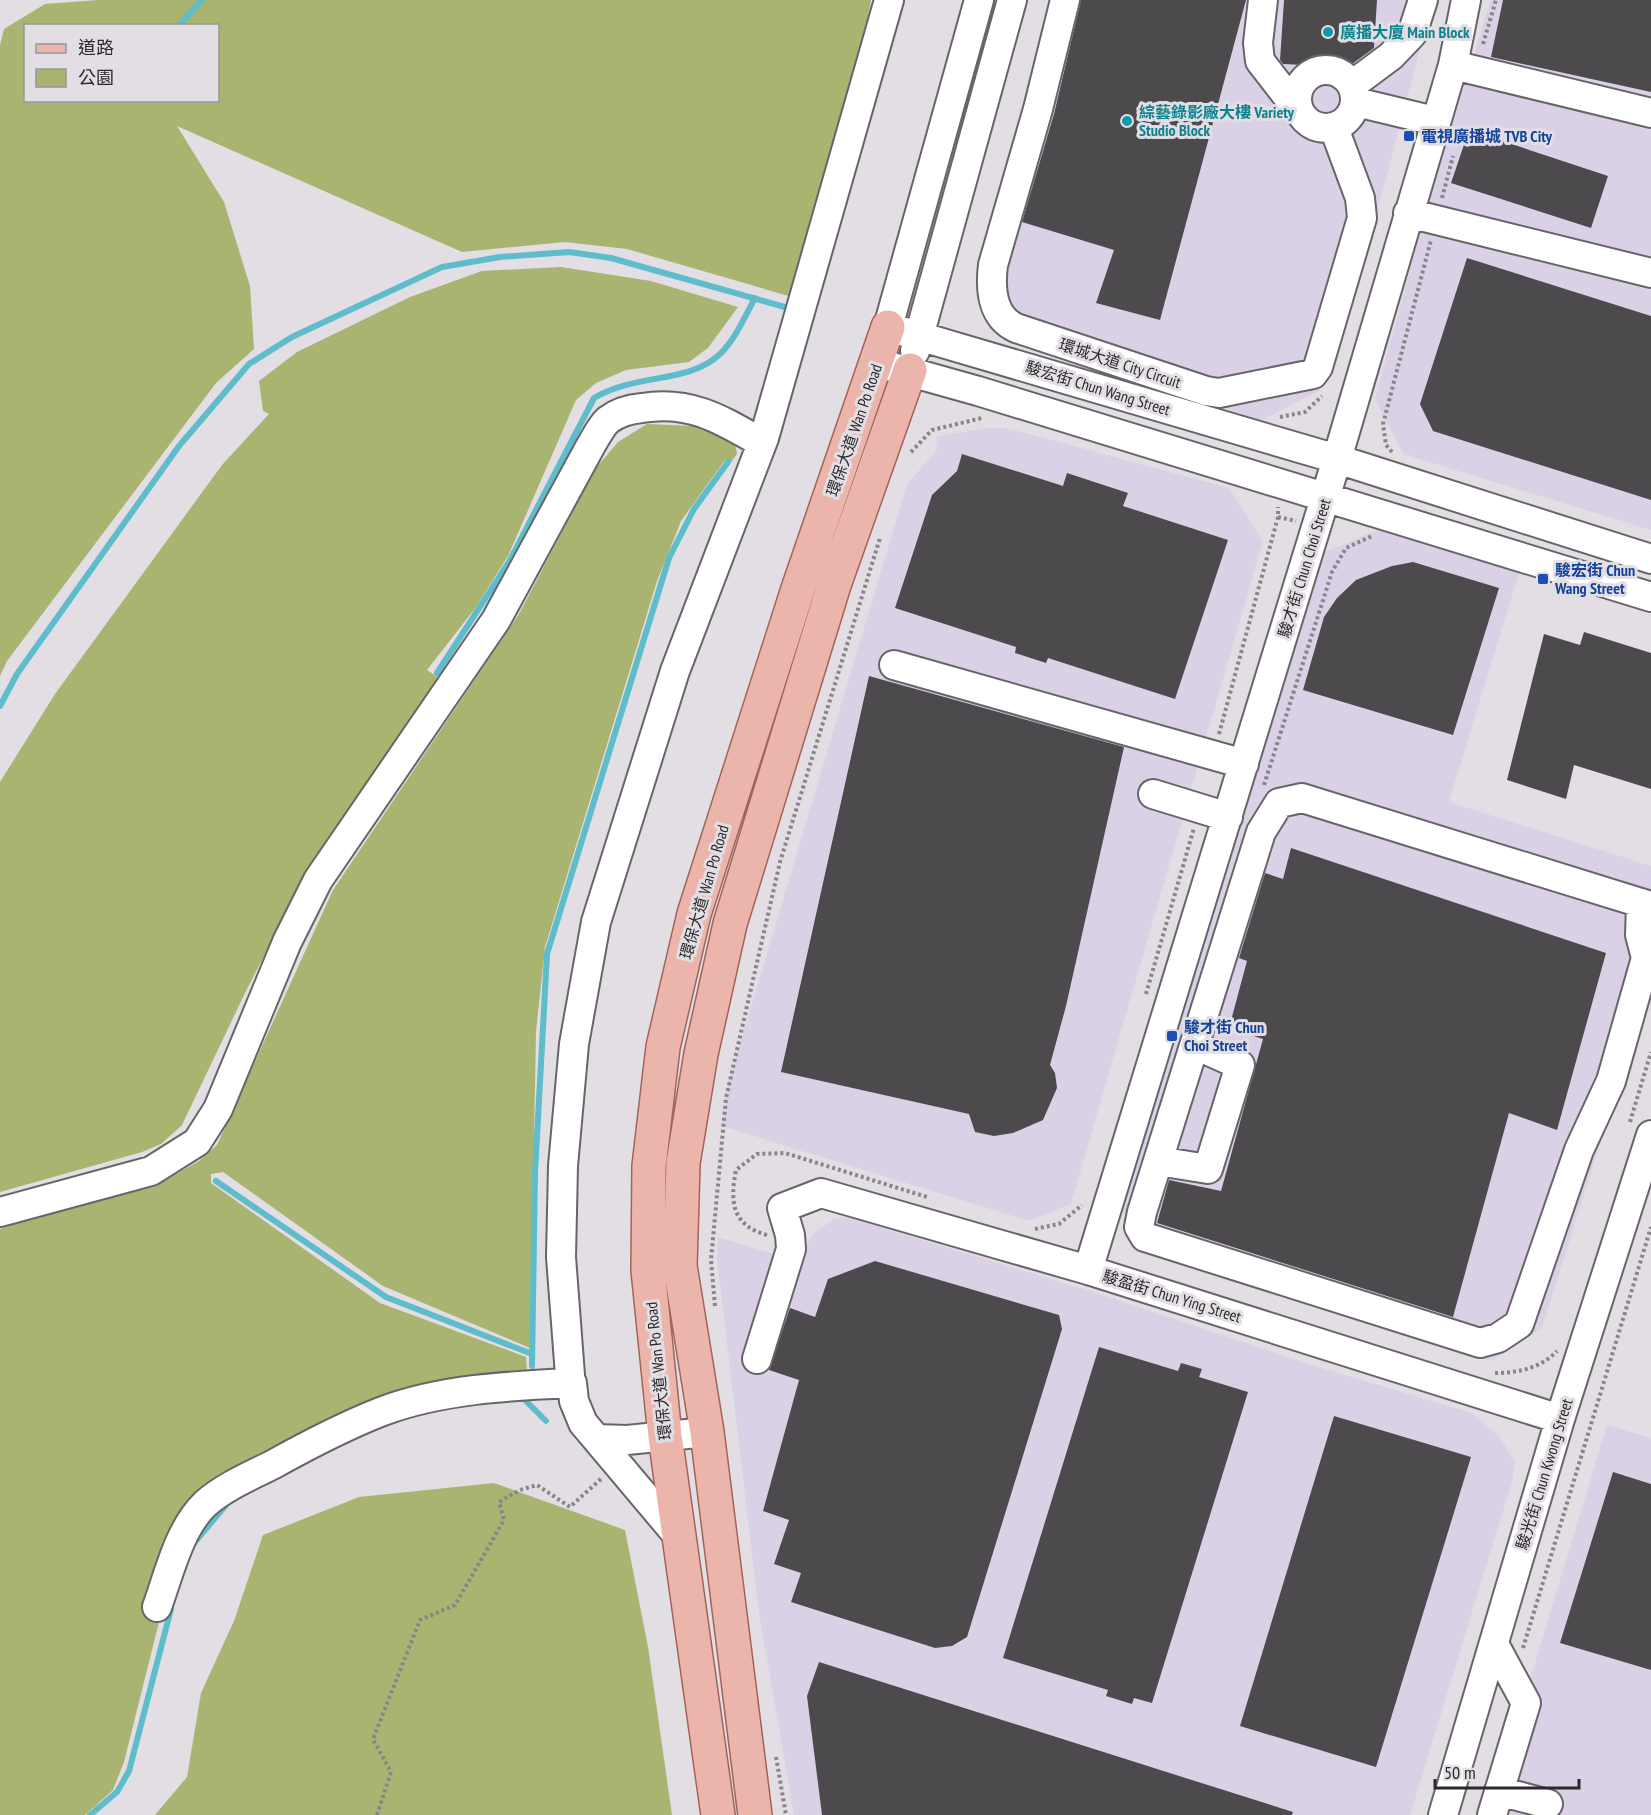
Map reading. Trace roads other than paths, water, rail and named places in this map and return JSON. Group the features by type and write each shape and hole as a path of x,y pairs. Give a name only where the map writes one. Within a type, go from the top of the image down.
{"main road":[{"name":"環保大道 Wan Po Road","path":"718,1815 665,1436 648,1270 649,1166 663,1047 694,914 798,589 878,363 888,327"},
{"name":"環保大道 Wan Po Road","path":"755,1815 706,1432 680,1266 683,1163 701,1054 730,924 834,585 910,370"}],"street":[{"path":"570,1375 561,1257 563,1166 573,1044 596,921 675,671 762,443 889,0"},
{"name":"環保大道 Wan Po Road","path":"888,327 979,0"},
{"name":"環保大道 Wan Po Road","path":"910,370 1012,0"},
{"name":"環城大道 City Circuit","path":"1065,0 1038,110 993,265 990,284 999,314 1007,324 1206,391 1219,393 1313,374 1318,367 1362,218 1360,198 1334,128"},
{"path":"1263,0 1258,44 1260,61 1313,126 1334,128 1349,118 1354,93 1412,34 1423,0"},
{"name":"駿才街 Chun Choi Street","path":"1088,1270 1337,459 1452,64 1466,0"},
{"path":"1452,64 1651,113"},
{"path":"1298,110 1299,88 1313,73 1335,71 1354,93 1435,122"},
{"path":"1408,213 1651,273"},
{"name":"駿宏街 Chun Wang Street","path":"888,327 1337,459 1651,559"},
{"path":"878,363 910,370 1651,597"},
{"path":"0,1212 151,1171 197,1142 218,1109 287,942 318,880 496,620 590,447 608,421 628,410 653,406 688,407 724,420 762,443"},
{"path":"894,665 1244,764"},
{"path":"1152,794 1228,817"},
{"path":"1302,798 1646,904 1640,934 1646,958 1611,1081 1579,1150 1519,1324 1498,1338 1480,1343 1145,1237 1139,1227 1158,1161 1261,832 1279,803 1302,798"},
{"path":"1158,1161 1208,1169 1240,1065 1195,1045"},
{"name":"駿光街 Chun Kwong Street","path":"1443,1815 1560,1419 1651,1135"},
{"name":"駿盈街 Chun Ying Street","path":"757,1359 791,1249 790,1235 782,1208 812,1195 831,1194 1088,1270 1560,1419"},
{"path":"157,1607 177,1550 204,1505 229,1488 324,1436 385,1411 443,1396 513,1386 572,1383 583,1423 679,1537"},
{"path":"597,1439 627,1440 706,1432"},
{"path":"1494,1644 1526,1703 1495,1803 1548,1804"}],"waterway":[{"path":"180,24 202,0"},
{"path":"0,706 17,674 179,446 249,364 292,337 442,267 500,257 569,252 611,258 792,309"},
{"path":"437,673 509,562 594,398 610,390 677,375 707,363 720,354 730,342 755,298"},
{"path":"532,1366 535,1173 547,954 669,558 694,509 728,462"},
{"path":"216,1181 386,1297 532,1354"},
{"path":"517,1399 524,1399 546,1421"},
{"path":"194,1543 226,1505"},
{"path":"90,1815 117,1792 129,1771 171,1609"}],"place":[{"name":"廣播大廈 Main Block","path":"1328,32"},
{"name":"綜藝錄影廠大樓 Variety Studio Block","path":"1127,121"},
{"name":"電視廣播城 TVB City","path":"1409,136"},
{"name":"駿宏街 Chun Wang Street","path":"1543,579"},
{"name":"駿才街 Chun Choi Street","path":"1172,1036"}]}
